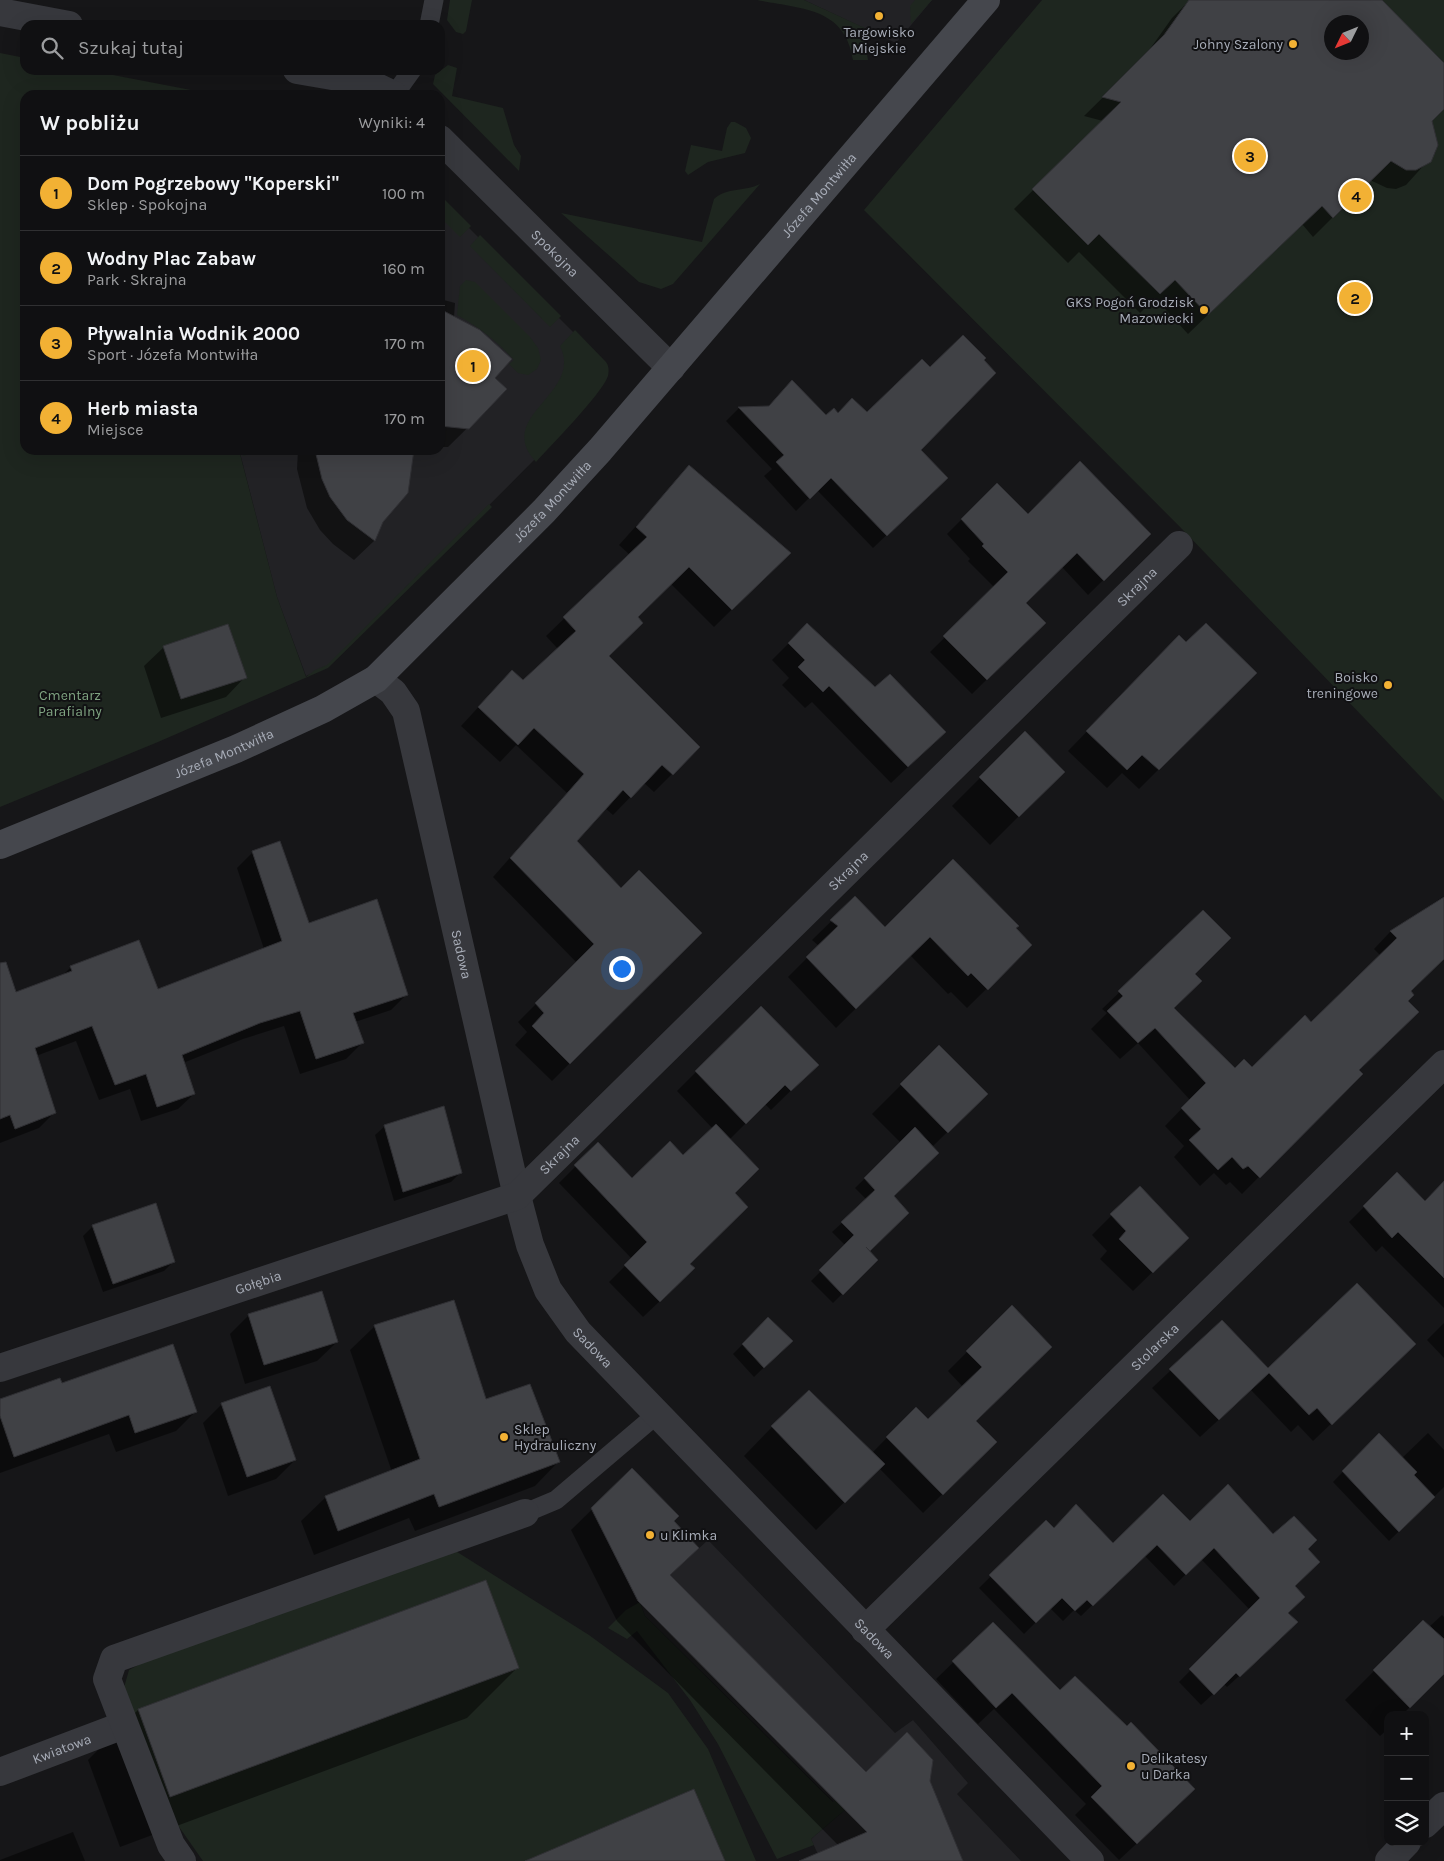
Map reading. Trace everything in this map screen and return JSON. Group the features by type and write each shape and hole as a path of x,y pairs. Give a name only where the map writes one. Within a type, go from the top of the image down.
{"street":[{"name":"Józefa Montwiłła","path":"0,845 236,749 323,709 376,679 544,511 671,368 986,0"},
{"path":"0,12 54,15"},
{"path":"327,75 367,82 384,90"},
{"name":"Spokojna","path":"445,144 671,368"},
{"name":"Skrajna","path":"516,1196 1179,545"},
{"name":"Sadowa","path":"376,679 393,692 406,711 516,1196 530,1245 548,1290 578,1332 656,1415 1090,1861"},
{"name":"Stolarska","path":"865,1630 1444,1064"},
{"name":"Gołębia","path":"0,1368 516,1196"},
{"path":"182,1861 171,1845 106,1679 114,1659 525,1513"},
{"name":"Kwiatowa","path":"0,1772 124,1725"},
{"path":"1429,1820 1444,1806"},
{"path":"1388,1861 1403,1846"}],"lane":[{"path":"430,20 434,0"},
{"path":"398,90 408,75"},
{"path":"525,1513 556,1500 656,1415"}],"shaded area":[{"name":"Targowisko Miejskie","path":"804,0 932,0 896,43"},
{"path":"445,204 576,335 540,454 328,667 306,676 277,597 241,455 445,455"},
{"path":"708,1540 895,1733 913,1720 968,1783 957,1794 1021,1861 821,1861 811,1839 873,1786 862,1773 834,1802 645,1616 640,1602"}],"green space":[{"path":"450,0 472,0 466,31 463,34 456,32 447,20"},
{"path":"757,0 804,0 869,30 865,42 868,60 853,60 848,43 841,30 831,20 805,9"},
{"path":"915,0 932,0 911,24 910,6"},
{"name":"GKS Pogoń Grodzisk Mazowiecki","path":"1042,0 1444,0 1444,801 1182,529 864,210"},
{"name":"Cmentarz Parafialny","path":"0,53 20,57 20,75 113,75 191,90 20,90 20,455 240,455 277,597 306,677 315,670 327,665 489,504 492,507 328,668 158,742 0,807"},
{"path":"448,65 457,68 452,96 503,108 514,145 521,156 519,171 445,96 445,90 439,90 433,84 435,75 445,75 445,67"},
{"path":"731,122 746,128 751,138 745,153 708,162 688,175 685,171 691,145 722,151 727,128"},
{"path":"760,184 673,284 661,289 639,282 561,213 702,242 714,199 730,191"},
{"path":"445,200 471,226 460,237 445,222"},
{"path":"480,235 561,316 550,327 470,246"},
{"path":"466,280 475,282 530,337 538,348 541,360 537,369 528,375 518,373 509,364 514,360 501,347 473,324 457,315 460,286"},
{"path":"575,330 606,362 608,365 608,376 586,407 536,462 526,446 525,431 531,418 552,392 560,378 564,363 560,346"},
{"path":"454,1550 589,1635 668,1693 708,1749 756,1861 203,1861 163,1804 123,1691 129,1670 166,1650"},
{"path":"640,1602 645,1616 833,1802 862,1773 873,1786 811,1839 814,1845 777,1859 718,1744 690,1700 637,1631 627,1639 608,1628 626,1610"}],"building":[{"path":"1189,0 1382,0 1444,63 1444,109 1432,121 1438,145 1431,162 1416,170 1406,170 1391,161 1333,218 1322,206 1208,315 1175,280 1160,294 1099,234 1088,245 1032,189 1121,102 1102,97 1164,35"},
{"path":"445,312 480,330 512,359 495,378 507,389 469,429 445,427"},
{"path":"963,335 986,358 984,360 996,373 921,450 948,478 887,536 831,478 810,499 776,462 784,455 738,407 769,406 792,380 826,415 834,408 838,413 852,398 867,412 922,359 930,367"},
{"path":"316,455 413,455 408,493 383,522 375,541 347,520 330,497 322,479"},
{"path":"1080,461 1151,534 1104,581 1077,553 1026,603 1046,623 987,680 943,636 1008,572 982,546 984,544 961,519 997,483 1028,514"},
{"path":"689,465 791,553 732,610 689,567 638,617 643,623 609,656 700,747 673,775 662,765 631,798 623,790 577,841 621,888 639,870 702,933 570,1064 532,1026 544,1013 535,1003 594,944 510,858 584,774 534,728 518,745 478,707 512,670 523,680 576,631 563,617 647,537 636,527"},
{"path":"807,623 875,687 890,674 946,732 908,767 829,686 823,692 798,667 805,660 788,643"},
{"path":"1206,623 1257,673 1159,770 1142,755 1127,770 1086,731 1179,635 1186,642"},
{"path":"228,624 247,678 181,699 163,646"},
{"path":"1025,731 1065,772 1019,817 979,777"},
{"path":"280,841 309,923 377,899 408,995 353,1013 364,1043 316,1059 300,1011 260,1023 182,1055 195,1094 157,1107 146,1074 115,1085 92,1026 35,1048 56,1113 15,1129 10,1115 0,1119 0,963 6,962 16,992 72,971 70,966 139,940 158,989 282,941 252,851"},
{"path":"953,859 1019,926 1016,928 1032,945 988,990 971,973 968,976 930,937 856,1009 806,957 838,926 830,920 855,896 885,927"},
{"path":"1444,897 1444,959 1411,991 1414,995 1408,1001 1419,1012 1359,1070 1363,1074 1260,1178 1248,1166 1243,1169 1232,1157 1218,1170 1189,1140 1201,1129 1181,1108 1206,1083 1155,1028 1138,1043 1107,1011 1123,996 1118,991 1203,910 1231,938 1195,974 1202,981 1174,1008 1235,1068 1244,1059 1252,1067 1305,1015 1311,1022 1397,938 1390,931"},
{"path":"761,1006 819,1065 791,1091 785,1085 746,1124 695,1071"},
{"path":"939,1045 988,1094 948,1133 900,1084"},
{"path":"444,1106 462,1173 403,1192 384,1125"},
{"path":"716,1124 759,1169 735,1193 748,1207 690,1264 695,1268 660,1302 624,1265 647,1242 574,1165 598,1142 632,1178 670,1141 683,1155"},
{"path":"915,1127 939,1153 894,1196 909,1213 870,1251 866,1247 878,1260 843,1295 819,1270 854,1235 841,1222 875,1190 864,1178"},
{"path":"1397,1172 1425,1201 1444,1181 1444,1278 1398,1232 1392,1238 1363,1206"},
{"path":"1140,1186 1189,1238 1153,1273 1119,1239 1126,1231 1110,1214"},
{"path":"156,1203 175,1262 113,1284 92,1225"},
{"path":"1357,1283 1416,1344 1332,1425 1317,1408 1309,1415 1269,1373 1219,1420 1169,1369 1222,1320 1268,1368"},
{"path":"322,1291 338,1342 264,1365 248,1314"},
{"path":"454,1300 486,1399 530,1384 560,1462 439,1507 434,1494 338,1531 325,1496 420,1459 374,1325"},
{"path":"1012,1305 1052,1347 976,1421 997,1442 943,1495 886,1437 916,1407 928,1419 982,1367 966,1351"},
{"path":"768,1317 793,1341 764,1368 742,1344"},
{"path":"173,1344 197,1412 135,1433 129,1415 14,1457 0,1416 0,1399 60,1378 62,1383"},
{"path":"270,1386 296,1460 247,1477 221,1403"},
{"path":"809,1390 885,1464 845,1503 771,1426"},
{"path":"1379,1433 1417,1472 1414,1475 1435,1497 1399,1532 1342,1471"},
{"path":"632,1468 679,1516 674,1521 699,1548 670,1575 866,1772 907,1732 933,1760 930,1781 963,1861 799,1861 867,1832 638,1601 591,1508"},
{"path":"1228,1484 1273,1534 1294,1516 1317,1540 1308,1549 1320,1562 1295,1586 1305,1597 1288,1613 1298,1622 1240,1677 1236,1673 1214,1695 1189,1669 1260,1598 1214,1548 1186,1575 1157,1545 1093,1606 1087,1600 1075,1611 1062,1598 1036,1623 989,1575 1046,1520 1054,1528 1076,1504 1113,1543 1163,1494 1190,1521"},
{"path":"486,1580 519,1668 170,1797 138,1709"},
{"path":"1423,1620 1444,1639 1444,1674 1410,1708 1373,1670"},
{"path":"993,1622 1060,1690 1075,1676 1127,1726 1131,1722 1195,1789 1137,1844 1091,1797 1102,1786 1012,1693 996,1708 952,1661"},
{"path":"694,1789 725,1861 525,1861"}],"place":[{"name":"Targowisko Miejskie","path":"879,16"},
{"name":"Johny Szalony","path":"1293,44"},
{"name":"Pływalnia Wodnik 2000","path":"1250,156"},
{"name":"Herb miasta","path":"1356,196"},
{"name":"Wodny Plac Zabaw","path":"1355,298"},
{"name":"GKS Pogoń Grodzisk Mazowiecki","path":"1204,310"},
{"name":"Dom Pogrzebowy \"Koperski\"","path":"473,366"},
{"name":"Boisko treningowe","path":"1388,685"},
{"name":"Sklep Hydrauliczny","path":"504,1437"},
{"name":"u Klimka","path":"650,1535"},
{"name":"Delikatesy u Darka","path":"1131,1766"}]}
